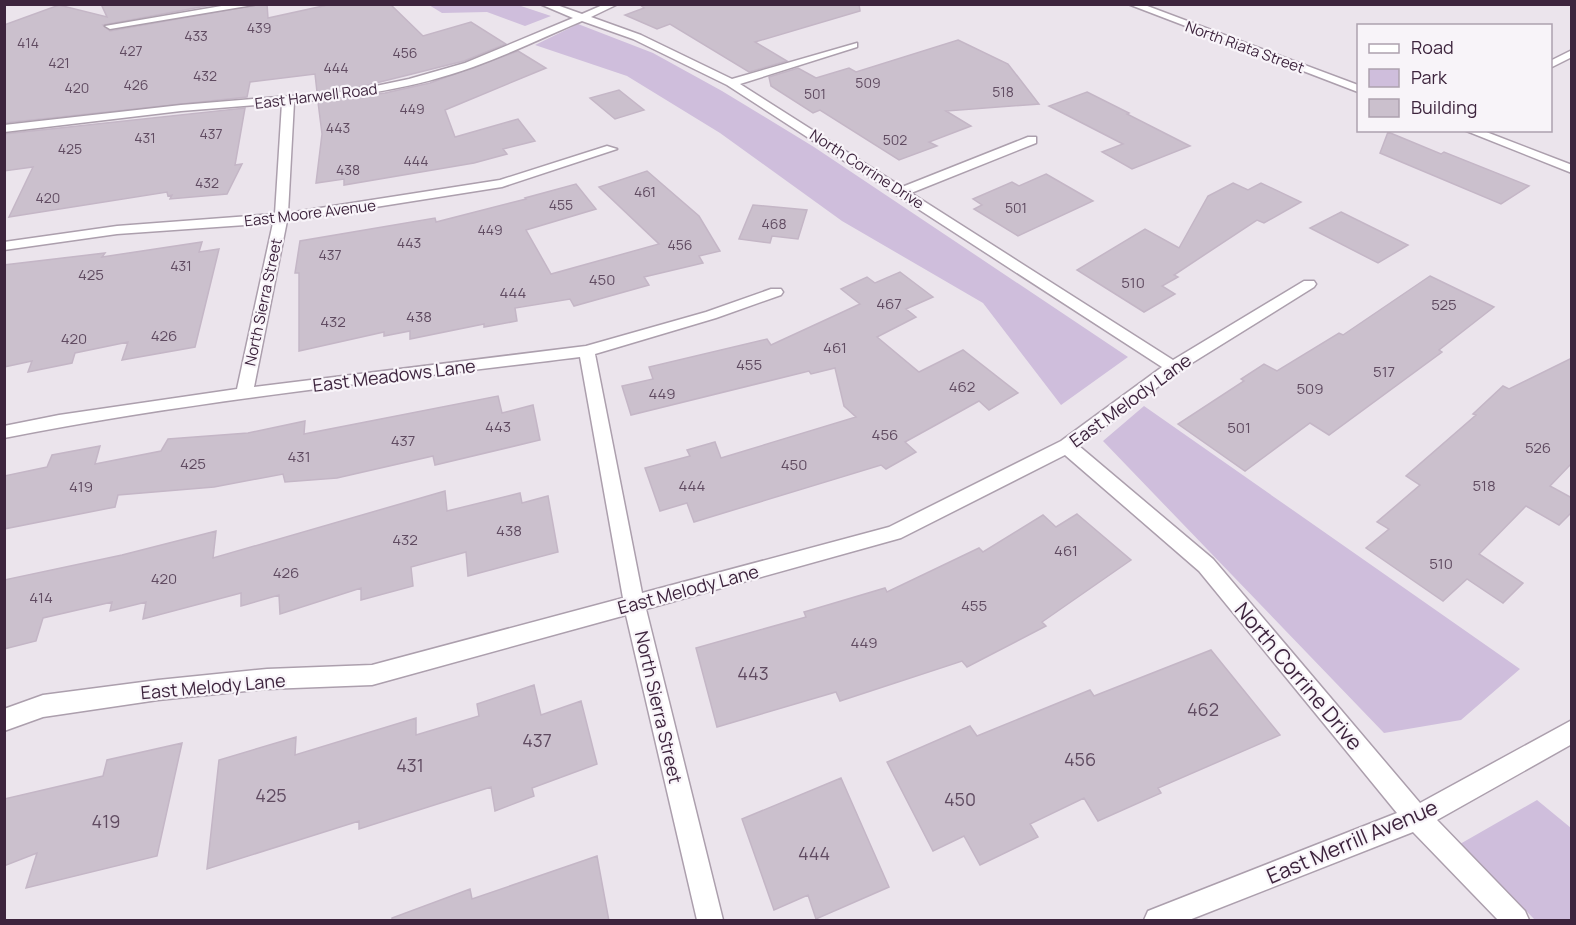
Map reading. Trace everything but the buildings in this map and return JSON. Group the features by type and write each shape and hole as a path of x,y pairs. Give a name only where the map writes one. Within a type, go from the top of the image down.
{"street":[{"path":"110,26 255,4"},
{"name":"North Corrine Drive","path":"544,4 637,38 731,83 1173,367"},
{"name":"East Harwell Road","path":"4,129 181,108 288,102 352,94 411,82 469,65 615,4"},
{"name":"North Riata Street","path":"1132,4 1357,88"},
{"path":"731,83 853,45"},
{"path":"1552,64 1572,53"},
{"name":"North Sierra Street","path":"244,394 282,218 288,102"},
{"path":"1474,132 1572,169"},
{"path":"902,192 1032,140"},
{"name":"East Moore Avenue","path":"4,246 117,230 282,218 383,204 502,183 610,148"},
{"name":"East Melody Lane","path":"4,720 43,706 159,690 267,680 372,675 894,533 1067,446 1173,367 1308,284"},
{"name":"East Meadows Lane","path":"4,432 59,421 244,394 587,351 711,315 776,292"},
{"name":"North Sierra Street","path":"587,351 634,604 710,921"},
{"name":"North Corrine Drive","path":"1067,446 1206,564 1417,818 1516,921"},
{"name":"East Merrill Avenue","path":"1157,921 1417,818 1572,731"}],"green space":[{"path":"429,5 518,5 551,16 525,26 487,12 442,13"},
{"path":"578,24 653,53 722,91 814,147 1128,357 1061,405 983,303 842,221 720,133 627,76 535,45"},
{"path":"1144,406 1520,669 1461,720 1384,733 1103,441"},
{"path":"1537,800 1571,828 1571,920 1535,920 1460,844"}]}
